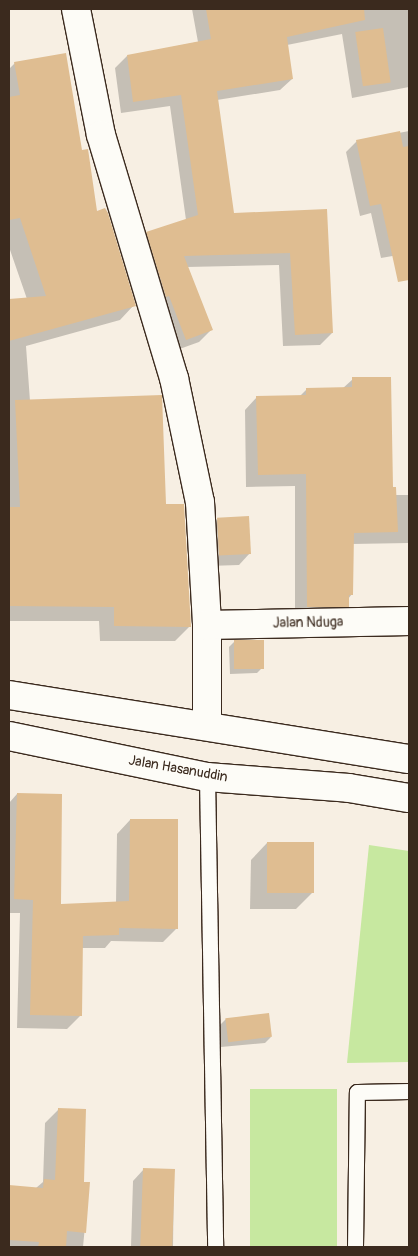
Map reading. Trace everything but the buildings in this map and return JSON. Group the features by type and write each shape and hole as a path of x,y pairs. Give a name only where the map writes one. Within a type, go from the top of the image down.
{"street":[{"path":"76,9 101,135 174,378 200,502 207,626 207,726"},
{"name":"Jalan Nduga","path":"207,626 409,621"},
{"path":"9,695 409,759"},
{"name":"Jalan Hasanuddin","path":"9,736 207,777 349,788 409,798"}],"lane":[{"path":"207,777 215,1247"},
{"path":"355,1247 357,1092 409,1092"}],"green space":[{"path":"369,845 409,851 409,1062 347,1063"},
{"path":"250,1089 337,1089 337,1247 250,1247"}]}
